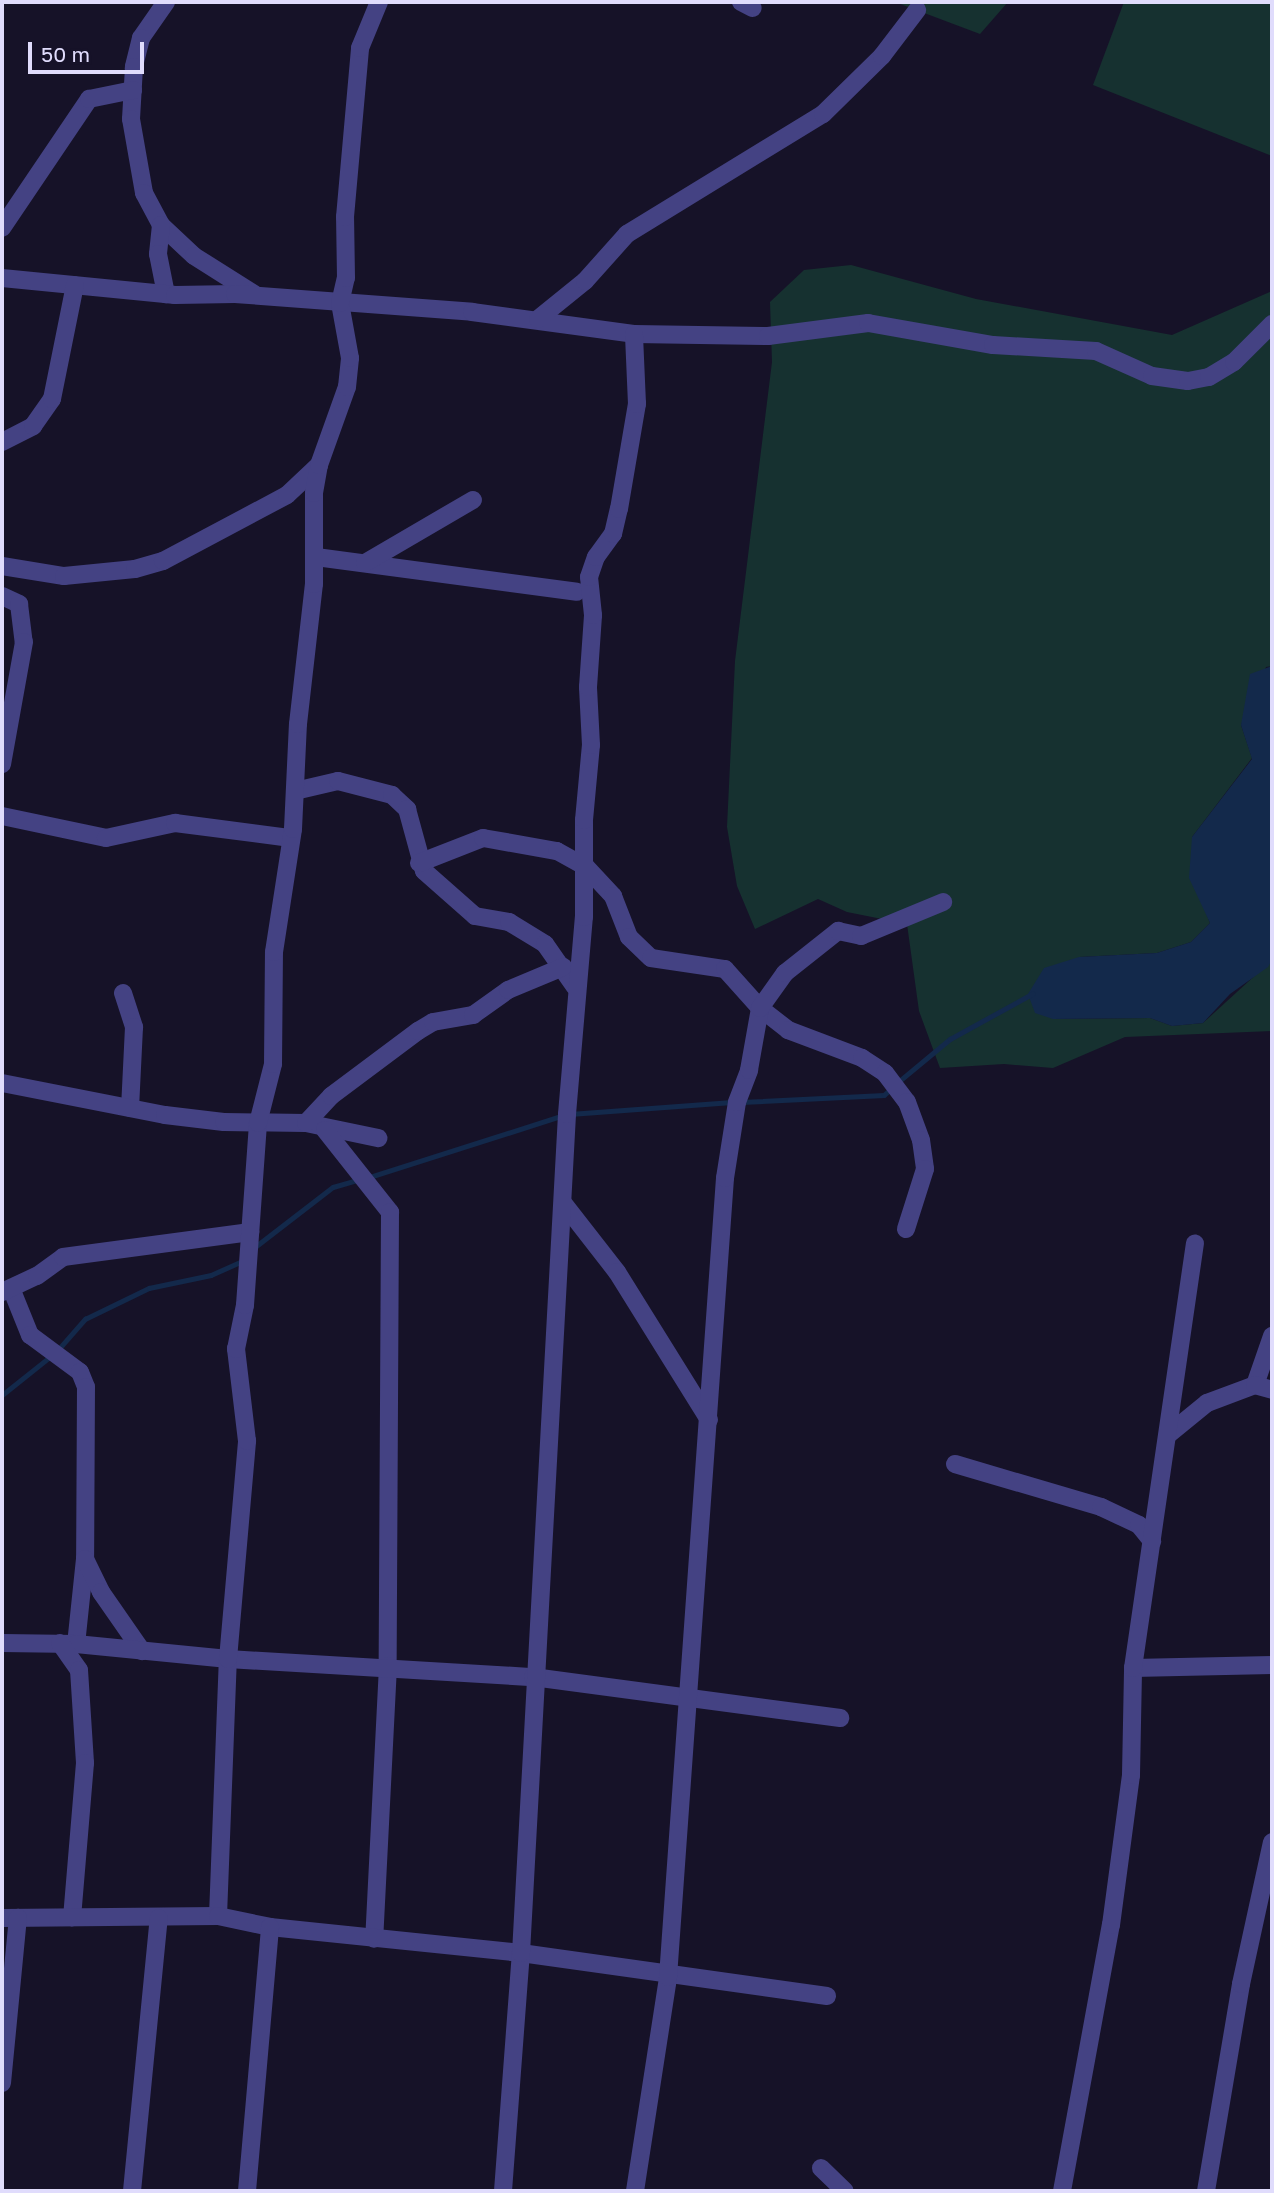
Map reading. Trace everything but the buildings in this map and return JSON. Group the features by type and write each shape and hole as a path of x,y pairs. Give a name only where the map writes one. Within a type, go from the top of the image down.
{"street":[{"path":"166,2 141,38 133,89 131,119 144,193 161,225 194,256 257,296"},
{"path":"218,1916 228,1659 247,1441 236,1349 245,1304 258,1123 273,1064 276,928 291,838 316,557 314,493 319,465 347,387 348,330 340,303 346,278 345,217 360,48 379,2"},
{"path":"538,319 585,281 627,233 823,114 882,56 917,10"},
{"path":"2,228 89,99 133,89"},
{"path":"161,225 159,266 166,294"},
{"path":"2,278 166,294 257,296 538,319 634,334 768,336 868,323 993,345 1096,351 1152,376 1188,381 1209,377 1234,362 1272,324"},
{"path":"2,442 33,426 52,399 75,285"},
{"path":"503,2191 522,1954 533,1677 564,1204 575,987 586,867 593,615 589,577 596,557 613,534 619,509 637,404 634,334"},
{"path":"2,565 64,576 135,569 163,561 286,495 319,465"},
{"path":"365,563 473,500"},
{"path":"316,557 577,592"},
{"path":"2,596 19,604 24,642 2,764"},
{"path":"295,791 338,781 392,795 407,808 419,863 469,912 509,922 545,944 575,987"},
{"path":"2,816 106,838 174,823 291,838"},
{"path":"419,863 483,838 536,845 586,867 613,897 629,937 651,958 725,969 760,1008 788,1030 862,1058 897,1084 915,1121 925,1169 906,1229"},
{"path":"635,2191 668,1977 725,1178 737,1102 748,1070 760,1008 785,973 838,931 861,936 943,902"},
{"path":"306,1123 331,1096 418,1031 433,1022 473,1015 508,990 563,967"},
{"path":"123,993 134,1027 130,1108"},
{"path":"2,1083 130,1108 224,1122 306,1123 325,1130 379,1138"},
{"path":"325,1130 390,1212 388,1666 374,1939"},
{"path":"564,1204 625,1282 709,1420"},
{"path":"72,1917 85,1763 79,1671 68,1644 85,1559 86,1387 80,1372 30,1335 6,1290 75,1254 250,1232"},
{"path":"1062,2191 1111,1925 1131,1775 1133,1668 1195,1243"},
{"path":"1169,1434 1207,1403 1264,1387 1272,1336"},
{"path":"955,1464 1101,1507 1139,1525 1152,1541"},
{"path":"85,1559 101,1592 142,1651"},
{"path":"2,1643 68,1644 228,1659 388,1666 533,1677 839,1718"},
{"path":"1133,1668 1272,1665"},
{"path":"1206,2191 1241,1984 1272,1842"},
{"path":"2,2083 10,1918 218,1916 270,1927 522,1954 668,1977 827,1996"},
{"path":"132,2191 159,1918"},
{"path":"247,2191 270,1927"},
{"path":"821,2168 845,2191"}],"green space":[{"path":"895,2 1008,2 980,34"},
{"path":"1124,2 1272,2 1272,156 1093,85"},
{"path":"851,265 976,299 1172,335 1272,291 1272,666 1266,667 1241,725 1252,758 1192,837 1202,903 1210,923 1191,942 1157,953 1079,957 1053,1019 1150,1018 1172,1026 1203,1023 1272,960 1272,1031 1125,1037 1053,1068 1004,1064 940,1068 919,1011 907,924 847,912 818,899 755,929 737,886 727,827 735,661 772,362 770,302 804,270"}],"water":[{"path":"1272,666 1272,960 1268,967 1230,994 1203,1023 1172,1026 1150,1018 1053,1019 1035,1013 1028,994 1044,968 1079,957 1157,953 1191,942 1210,923 1189,878 1192,837 1252,759 1241,725 1250,674"}],"waterway":[{"path":"897,1083 950,1039 1032,994"},
{"path":"741,1102 884,1095 891,1089"},
{"path":"570,1114 732,1102"},
{"path":"370,1177 561,1116"},
{"path":"255,1247 333,1187 358,1180"},
{"path":"57,1351 85,1319 149,1288 211,1275 243,1261"},
{"path":"2,1395 51,1356"}]}
